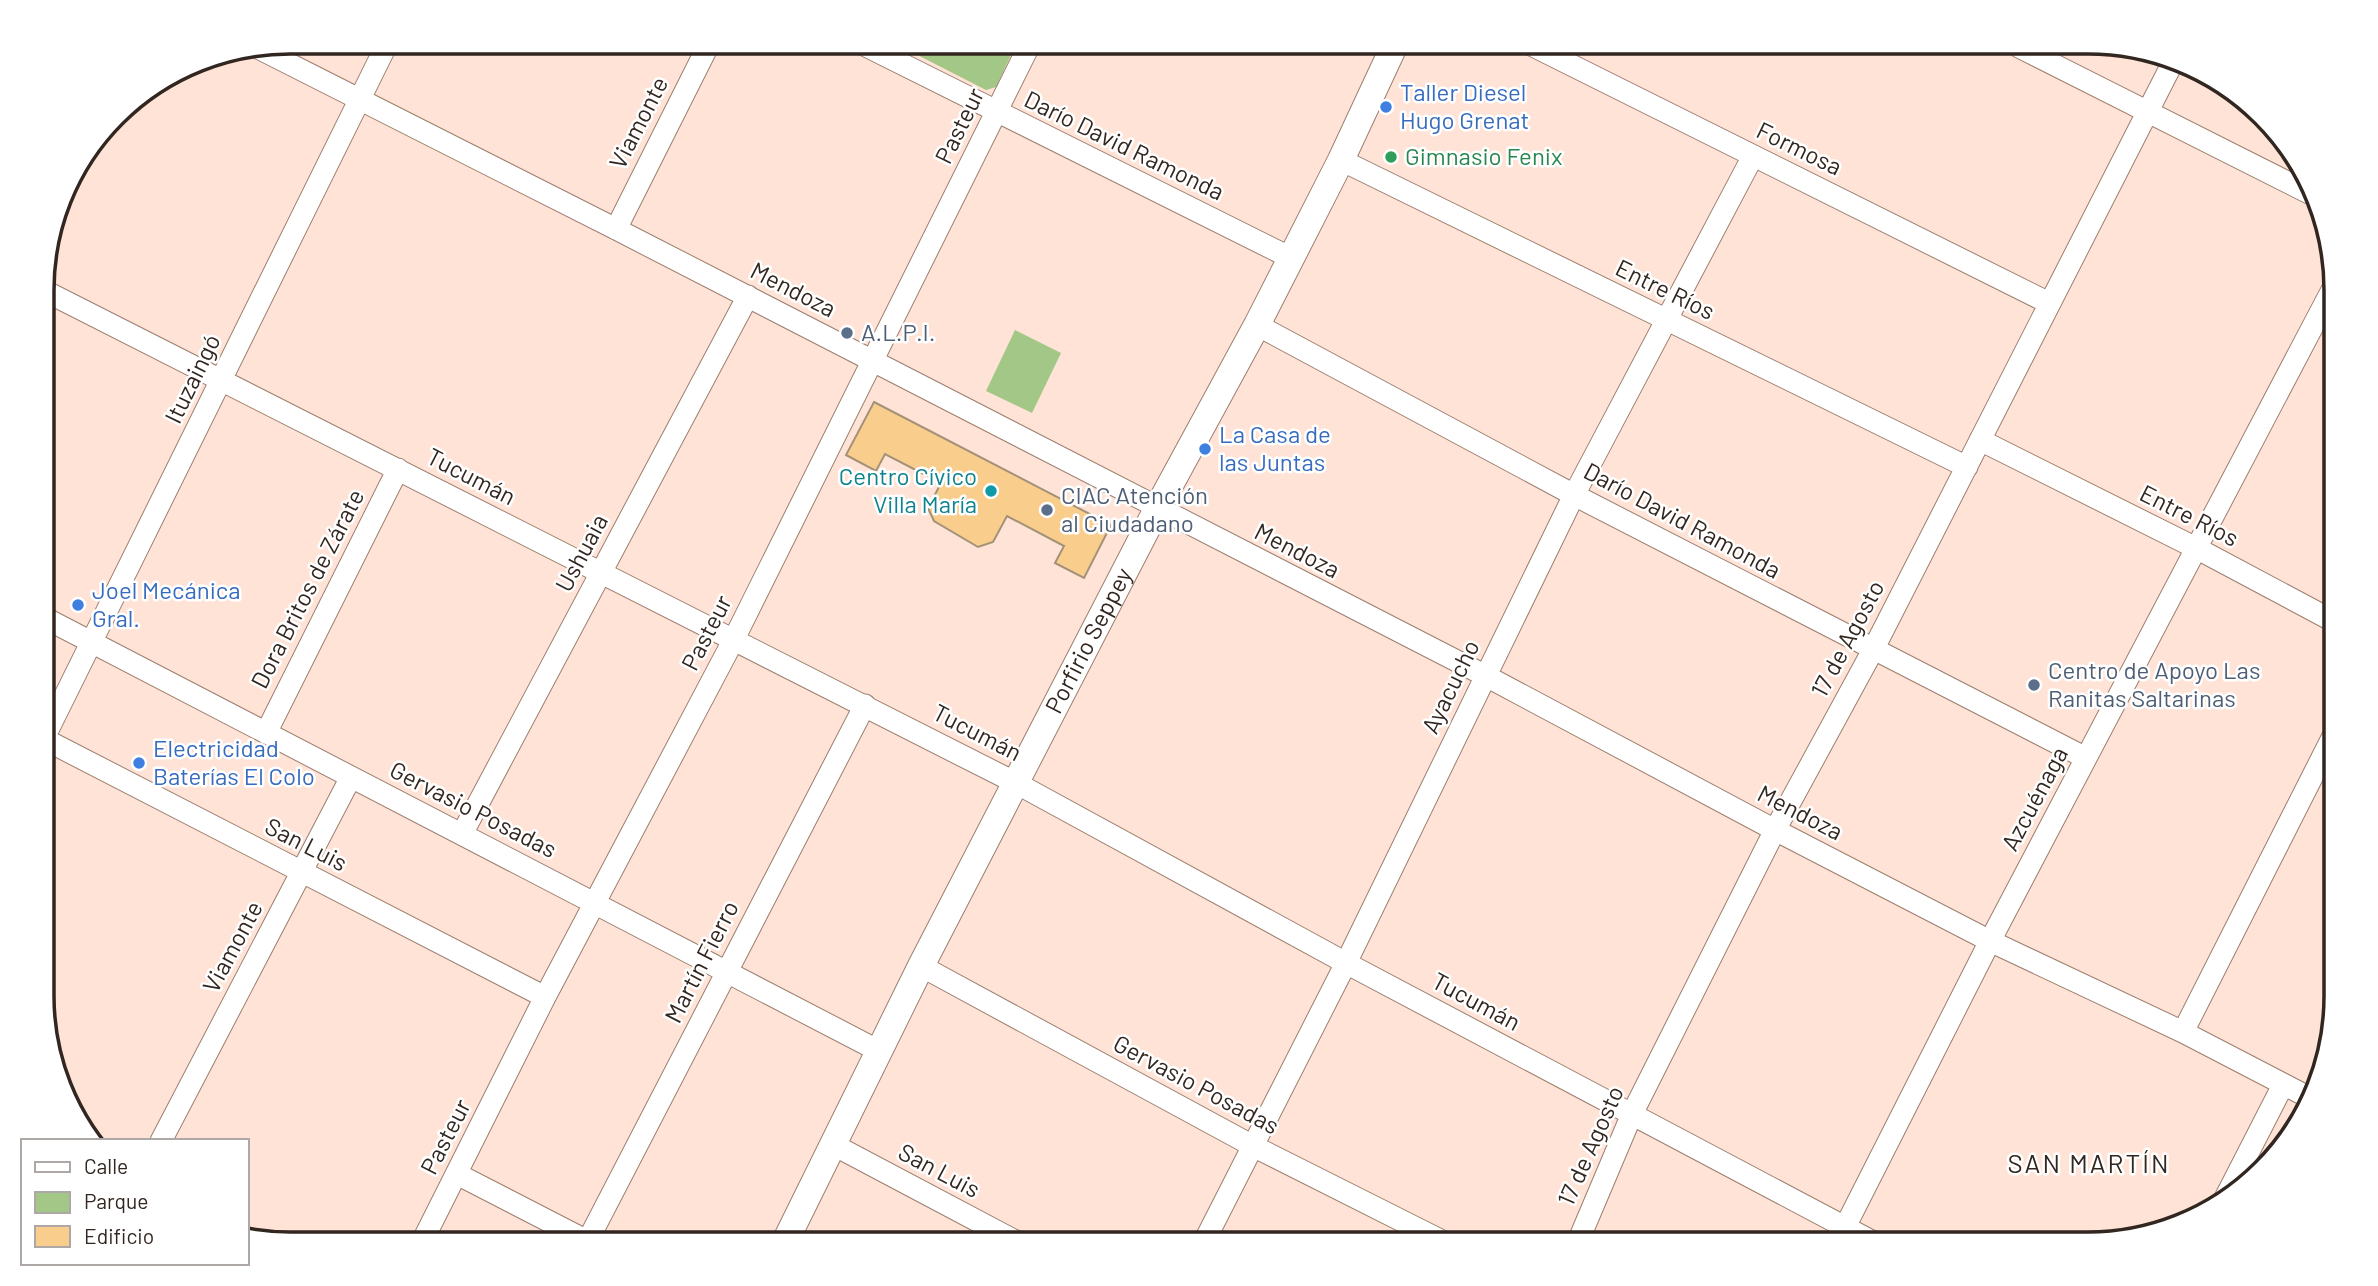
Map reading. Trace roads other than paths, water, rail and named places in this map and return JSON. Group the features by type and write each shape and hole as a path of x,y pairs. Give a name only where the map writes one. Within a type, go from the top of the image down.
{"main road":[{"name":"Porfirio Seppey","path":"790,1232 921,966 1157,509 1257,326 1341,160 1390,54"}],"street":[{"name":"Ituzaingó","path":"54,718 382,54"},
{"name":"Viamonte","path":"615,229 704,54"},
{"name":"Darío David Ramonda","path":"882,54 1291,258"},
{"name":"Pasteur","path":"427,1232 545,997 734,639 1025,54"},
{"name":"Formosa","path":"1549,54 2049,303"},
{"path":"2033,54 2300,189"},
{"name":"Mendoza","path":"272,55 748,296 1157,509 1486,676 1990,941 2183,1032 2302,1094"},
{"name":"17 de Agosto","path":"1582,1231 1632,1114 1775,830 1873,650 2170,69"},
{"name":"Ayacucho","path":"1209,1231 1346,964 1574,495 1753,156"},
{"name":"Entre Ríos","path":"1341,160 1967,467"},
{"name":"Tucumán","path":"55,296 1016,783 1346,964 1853,1231"},
{"name":"Ushuaia","path":"462,834 748,296"},
{"name":"Azcuénaga","path":"1845,1227 1990,941 2324,305"},
{"name":"Darío David Ramonda","path":"1257,326 1574,495 2086,758"},
{"name":"Entre Ríos","path":"1980,440 2198,549 2324,616"},
{"name":"Dora Britos de Zárate","path":"266,733 398,469"},
{"name":"Gervasio Posadas","path":"55,623 879,1051"},
{"name":"Martín Fierro","path":"595,1232 864,705"},
{"name":"San Luis","path":"54,744 545,997"},
{"path":"2183,1032 2324,754"},
{"name":"Viamonte","path":"162,1139 351,777"},
{"name":"Gervasio Posadas","path":"921,966 1253,1146 1423,1231"},
{"path":"2234,1181 2283,1085"},
{"name":"San Luis","path":"832,1144 998,1232"},
{"path":"457,1174 568,1232"}],"place":[{"name":"Taller Diesel Hugo Grenat","path":"1386,107"},
{"name":"Gimnasio Fenix","path":"1391,157"},
{"name":"A.L.P.I.","path":"847,333"},
{"name":"La Casa de las Juntas","path":"1205,449"},
{"name":"Centro Cívico Villa María","path":"991,491"},
{"name":"CIAC Atención al Ciudadano","path":"1047,510"},
{"name":"Joel Mecánica Gral.","path":"78,605"},
{"name":"Centro de Apoyo Las Ranitas Saltarinas","path":"2034,685"},
{"name":"Electricidad Baterías El Colo","path":"139,763"}],"district":[{"name":"SAN MARTÍN","path":"2089,1164"}]}
